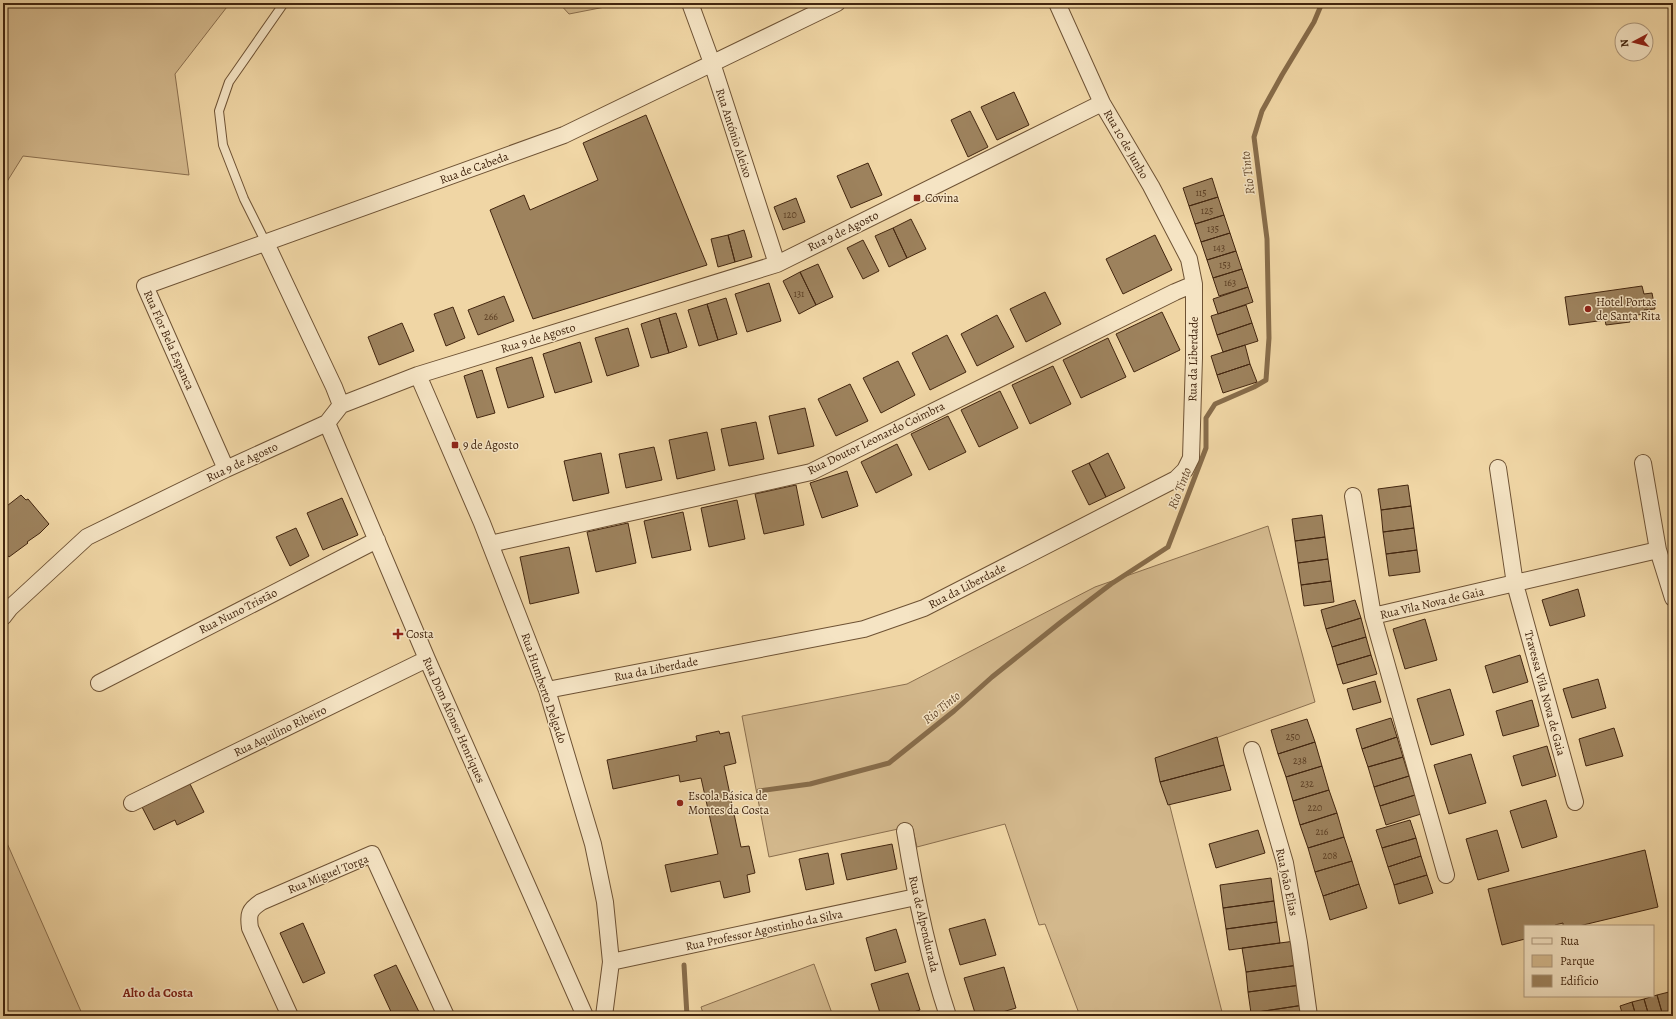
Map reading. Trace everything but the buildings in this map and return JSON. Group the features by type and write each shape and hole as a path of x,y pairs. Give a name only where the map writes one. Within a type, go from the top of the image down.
{"street":[{"name":"Rua António Aleixo","path":"690,3 712,63 777,264"},
{"name":"Rua de Cabeda","path":"266,243 564,135 837,3"},
{"name":"Rua 10 de Junho","path":"1057,3 1102,103 1150,186 1189,259 1194,284"},
{"name":"Rua 9 de Agosto","path":"3,617 10,608 87,537 226,469 327,423 341,405 418,375 777,264 1102,103"},
{"path":"266,243 334,387 341,405"},
{"name":"Rua Flor Bela Espanca","path":"226,469 144,286 266,243"},
{"name":"Rua Doutor Leonardo Coimbra","path":"490,544 811,472 1194,284"},
{"name":"Rua da Liberdade","path":"547,690 864,629 924,608 1176,479 1185,470 1191,458 1194,358 1194,284"},
{"name":"Rua Humberto Delgado","path":"418,375 490,544 547,690 593,844 605,902 611,962 604,1016"},
{"name":"Rua Dom Afonso Henriques","path":"327,423 427,659 585,1016"},
{"path":"1643,463 1658,550 1673,598"},
{"name":"Travessa Vila Nova de Gaia","path":"1498,468 1515,584 1575,802"},
{"path":"1353,496 1373,616"},
{"name":"Rua Nuno Tristão","path":"99,683 377,540"},
{"name":"Rua Vila Nova de Gaia","path":"1446,875 1373,616 1658,550"},
{"name":"Rua Aquilino Ribeiro","path":"132,803 427,659"},
{"name":"Rua João Elias","path":"1252,750 1284,863 1299,943 1309,1016"},
{"name":"Rua de Alpendurada","path":"905,831 916,897 939,989 948,1016"},
{"name":"Rua Miguel Torga","path":"290,1016 250,928 249,916 253,908 261,902 372,854 446,1016"},
{"name":"Rua Professor Agostinho da Silva","path":"611,962 916,897"}],"lane":[{"path":"266,243 244,199 223,145 219,111 229,82 284,3"}],"green space":[{"path":"3,3 230,3 175,74 189,175 23,156 3,188"},
{"path":"559,3 616,3 610,6 569,14"},
{"path":"1268,526 1315,702 1158,759 1223,1016 1080,1016 1045,924 1039,925 1005,824 917,847 912,826 769,857 742,716 907,684 1095,587"},
{"path":"3,834 83,1016 3,1016"},
{"path":"814,964 833,1016 704,1016 701,1007"}],"waterway":[{"name":"Rio Tinto","path":"759,791 810,784 889,763 954,711 992,677 1061,622 1111,584 1168,547 1206,448 1206,418 1215,404 1254,387 1266,380 1269,338 1267,239 1254,137 1262,111 1314,22 1322,3"},
{"name":"Rio Tinto","path":"684,965 687,1016"}],"place":[{"name":"Covina","path":"917,198"},
{"name":"Hotel Portas de Santa Rita","path":"1588,309"},
{"name":"9 de Agosto","path":"455,445"},
{"name":"Costa","path":"398,634"},
{"name":"Escola Básica de Montes da Costa","path":"680,803"}],"district":[{"name":"Alto da Costa","path":"158,992"}]}
